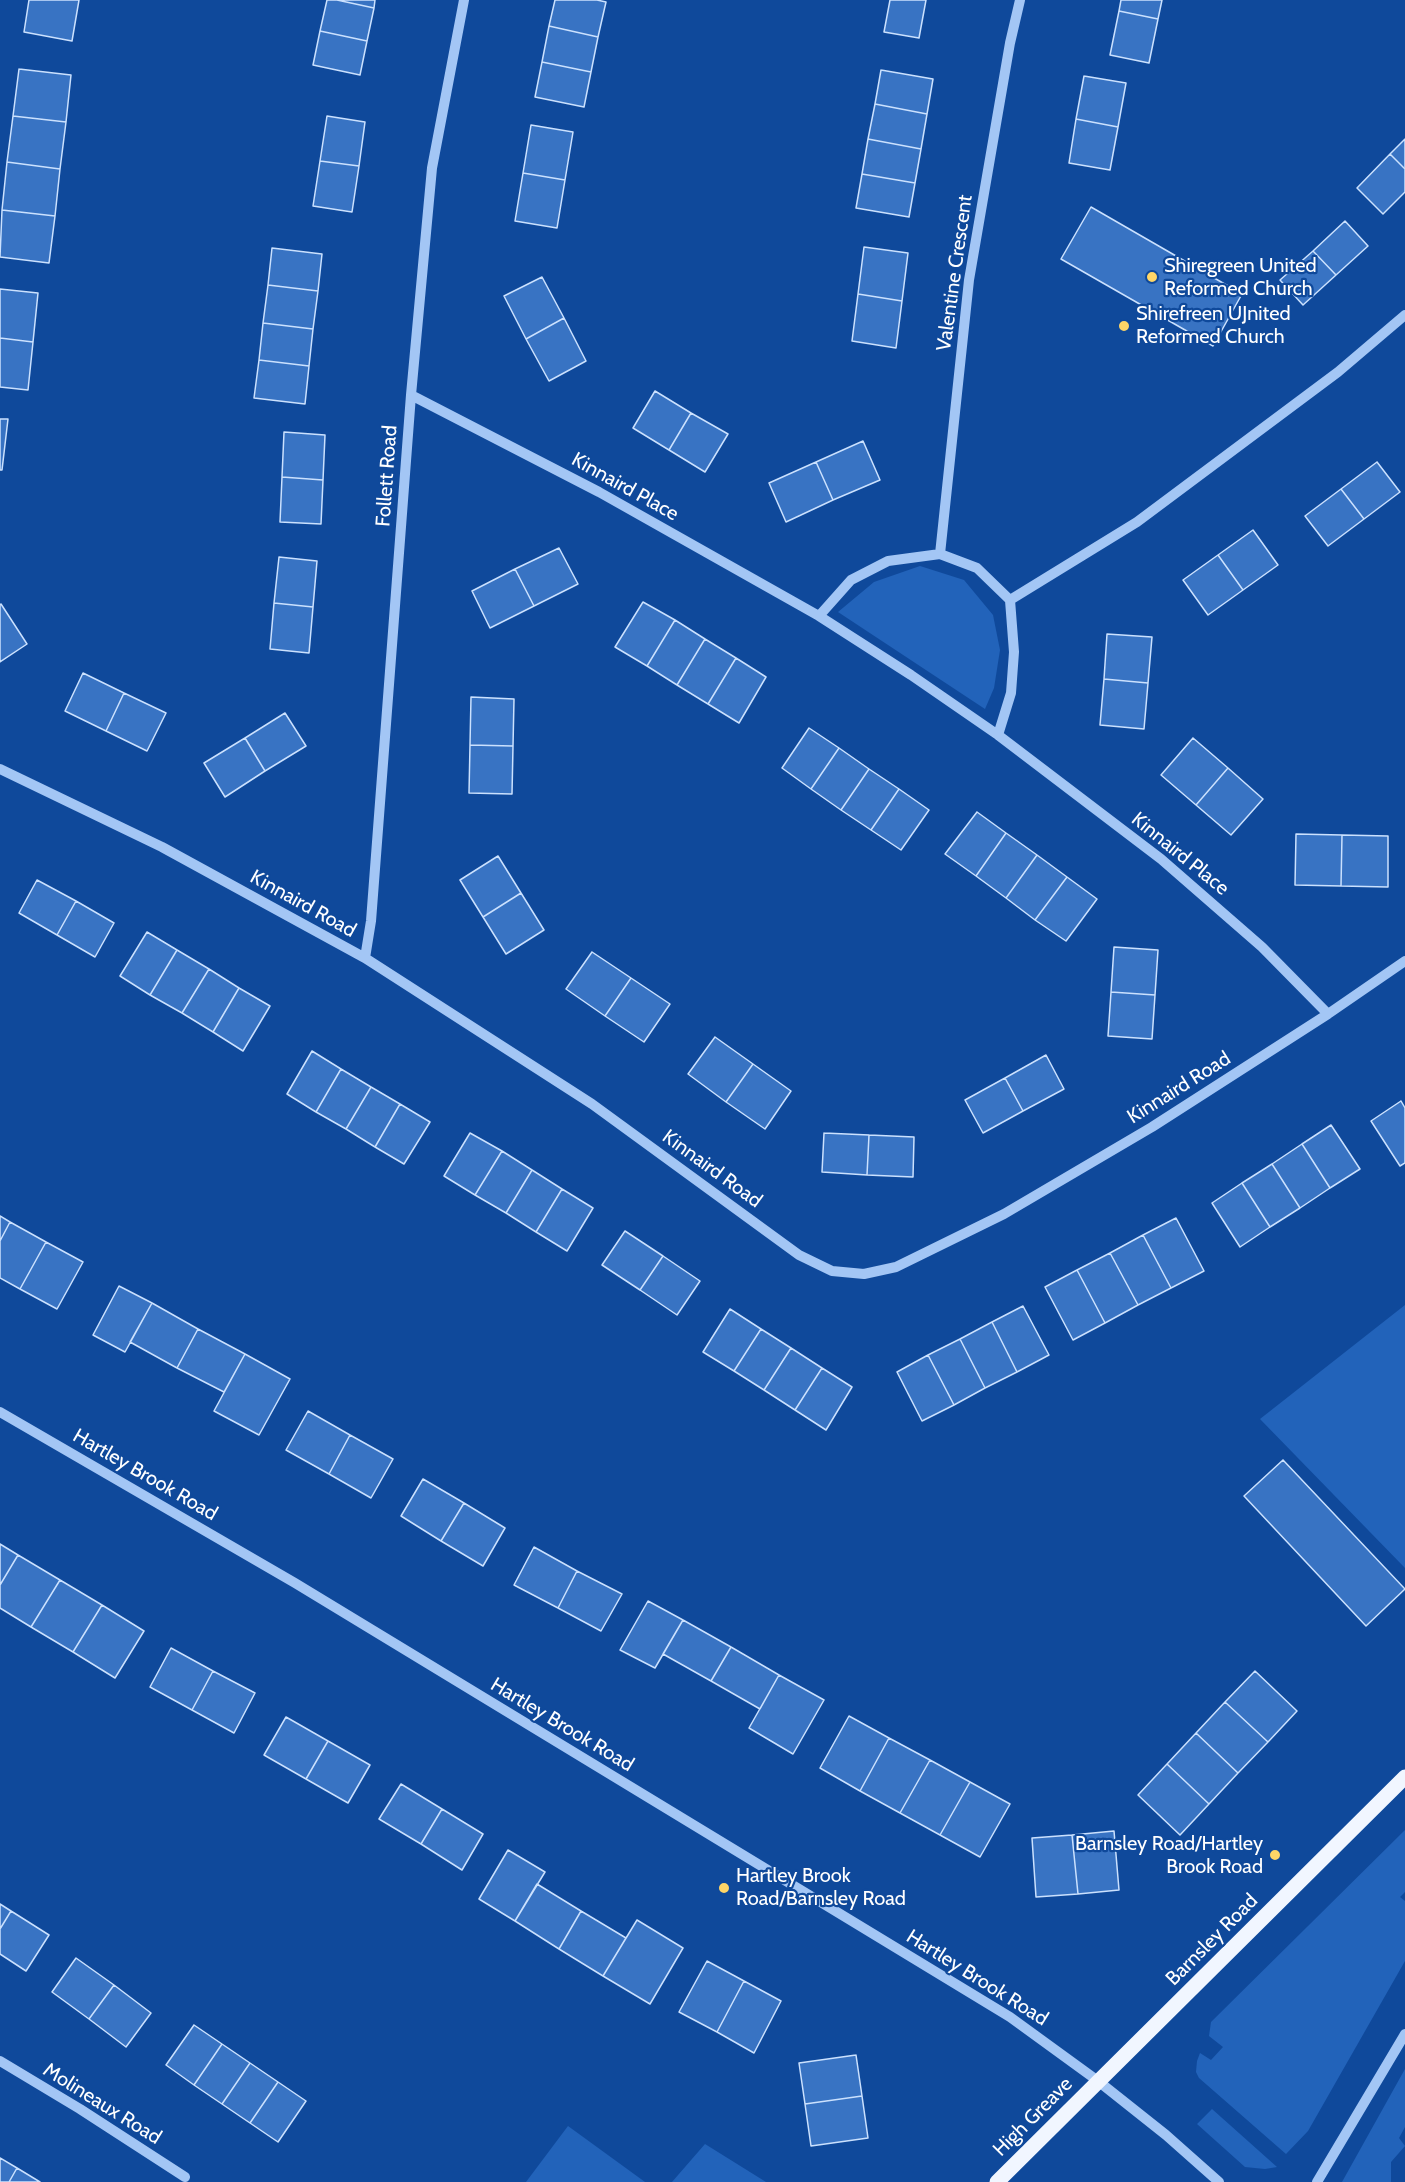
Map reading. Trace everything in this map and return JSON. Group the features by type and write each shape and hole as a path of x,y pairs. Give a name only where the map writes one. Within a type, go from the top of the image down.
{"main road":[{"name":"Barnsley Road","path":"1098,2081 1405,1777"},
{"name":"High Greave","path":"998,2182 1098,2081"}],"street":[{"name":"Follett Road","path":"365,958 371,921 411,395 432,168 464,0"},
{"name":"Valentine Crescent","path":"940,554 969,280 1010,43 1020,0"},
{"path":"1010,600 1137,522 1329,379 1405,315"},
{"name":"Kinnaird Place","path":"411,395 599,492 819,616 911,675 998,735 1161,859 1262,947 1328,1014"},
{"path":"819,616 851,580 888,561 940,554 977,568 1010,600 1014,652 1011,693 998,735"},
{"name":"Kinnaird Road","path":"0,769 162,847 365,958 592,1104 799,1255 832,1271 864,1274 896,1267 1004,1214 1152,1127 1328,1014 1405,961"},
{"name":"Hartley Brook Road","path":"0,1412 295,1583 1011,2017 1098,2081 1166,2135 1219,2182"},
{"path":"1317,2182 1405,2034"},
{"name":"Molineaux Road","path":"0,2061 185,2177"}],"shaded area":[{"path":"920,566 964,580 993,615 1000,650 994,688 985,709 838,612 874,582"},
{"path":"1405,1305 1405,1568 1260,1419"},
{"path":"1405,1830 1405,1892 1400,1897 1405,1901 1405,1961 1308,2131 1286,2154 1199,2078 1196,2072 1200,2053 1211,2060 1223,2047 1209,2036 1211,2022"},
{"path":"1405,2069 1405,2127 1399,2138 1405,2146 1391,2162 1391,2182 1342,2182"},
{"path":"1212,2109 1277,2167 1265,2169 1245,2167 1197,2124"},
{"path":"568,2126 645,2182 526,2182"},
{"path":"705,2144 766,2182 672,2182"}],"building":[{"path":"29,0 79,0 72,41 24,32"},
{"path":"327,0 374,8 367,41 320,31"},
{"path":"337,0 375,0 374,8"},
{"path":"555,0 606,2 598,37 549,26"},
{"path":"890,0 926,0 919,38 884,32"},
{"path":"1121,0 1162,0 1158,19 1119,11"},
{"path":"1119,11 1158,19 1149,63 1110,55"},
{"path":"549,26 598,37 591,72 542,62"},
{"path":"320,31 367,41 360,75 313,65"},
{"path":"542,62 591,72 584,107 535,97"},
{"path":"19,69 71,75 66,122 13,116"},
{"path":"881,70 933,79 927,114 875,104"},
{"path":"1084,76 1126,83 1118,127 1076,119"},
{"path":"875,104 927,114 921,149 868,139"},
{"path":"13,116 66,122 60,169 7,162"},
{"path":"327,116 365,122 359,166 320,161"},
{"path":"1076,119 1118,127 1110,170 1069,163"},
{"path":"531,125 573,132 565,180 523,173"},
{"path":"868,139 921,149 915,183 862,174"},
{"path":"1405,139 1405,169 1390,154"},
{"path":"1390,154 1405,169 1405,192 1383,214 1357,188"},
{"path":"320,161 359,166 352,212 313,206"},
{"path":"7,162 60,169 55,216 2,210"},
{"path":"523,173 565,180 557,228 515,221"},
{"path":"862,174 915,183 909,217 856,208"},
{"name":"Shiregreen United Reformed Church","path":"1091,207 1242,294 1213,346 1061,259"},
{"path":"2,210 55,216 49,263 0,257"},
{"path":"1345,221 1368,246 1336,275 1313,251"},
{"path":"864,247 908,253 902,301 858,294"},
{"path":"272,248 322,254 318,291 268,285"},
{"path":"1313,251 1336,275 1303,305 1280,280"},
{"path":"542,277 564,318 526,339 504,296"},
{"path":"268,285 318,291 313,329 263,323"},
{"path":"0,289 38,293 33,342 0,338"},
{"path":"858,294 902,301 896,348 852,341"},
{"path":"564,318 586,361 549,381 526,339"},
{"path":"263,323 313,329 309,366 259,360"},
{"path":"0,338 33,342 28,390 0,387"},
{"path":"259,360 309,366 305,404 254,398"},
{"path":"655,391 691,413 669,450 633,428"},
{"path":"691,413 728,434 705,472 669,450"},
{"path":"0,419 8,419 2,470 0,470"},
{"path":"284,432 325,435 323,480 282,477"},
{"path":"863,441 880,480 833,500 816,462"},
{"path":"816,462 833,500 786,522 769,483"},
{"path":"1377,462 1400,492 1364,519 1341,489"},
{"path":"282,477 323,480 321,524 280,522"},
{"path":"1341,489 1364,519 1328,546 1305,516"},
{"path":"1253,530 1278,565 1243,590 1218,555"},
{"path":"559,548 578,584 534,606 515,569"},
{"path":"1218,555 1243,590 1208,615 1183,580"},
{"path":"279,557 317,561 313,607 274,603"},
{"path":"515,569 534,606 490,628 472,591"},
{"path":"643,602 675,620 647,666 615,647"},
{"path":"274,603 313,607 309,653 270,649"},
{"path":"0,605 27,644 0,662"},
{"path":"675,620 705,639 677,685 647,666"},
{"path":"1107,634 1152,637 1148,683 1104,679"},
{"path":"705,639 736,658 708,704 677,685"},
{"path":"736,658 766,677 739,723 708,704"},
{"path":"83,673 124,693 106,731 65,711"},
{"path":"1104,679 1148,683 1144,729 1100,725"},
{"path":"124,693 166,713 147,751 106,731"},
{"path":"471,697 514,699 513,746 470,745"},
{"path":"285,713 306,746 265,771 245,738"},
{"path":"809,728 839,748 811,789 782,768"},
{"path":"245,738 265,771 225,797 204,763"},
{"path":"1193,738 1228,768 1196,805 1161,775"},
{"path":"470,745 513,746 512,794 469,793"},
{"path":"839,748 869,769 841,810 811,789"},
{"path":"1228,768 1263,799 1231,835 1196,805"},
{"path":"869,769 899,789 871,830 841,810"},
{"path":"899,789 929,810 901,850 871,830"},
{"path":"977,812 1006,833 976,876 945,854"},
{"path":"1006,833 1037,855 1006,898 976,876"},
{"path":"1296,834 1342,835 1341,886 1295,885"},
{"path":"1342,835 1388,836 1388,887 1341,886"},
{"path":"1037,855 1067,877 1035,920 1006,898"},
{"path":"498,856 521,893 483,917 460,880"},
{"path":"1067,877 1097,899 1066,941 1035,920"},
{"path":"37,880 76,901 57,935 19,913"},
{"path":"521,893 544,930 506,954 483,917"},
{"path":"76,901 114,923 95,957 57,935"},
{"path":"147,932 177,950 150,995 120,976"},
{"path":"1114,947 1158,950 1155,995 1111,992"},
{"path":"177,950 209,969 182,1013 150,995"},
{"path":"592,952 631,978 605,1016 566,989"},
{"path":"209,969 239,988 213,1032 182,1013"},
{"path":"631,978 670,1004 644,1042 605,1016"},
{"path":"239,988 270,1006 243,1051 213,1032"},
{"path":"1111,992 1155,995 1152,1039 1108,1036"},
{"path":"715,1037 753,1064 726,1102 688,1074"},
{"path":"312,1051 341,1069 316,1112 287,1094"},
{"path":"1046,1055 1064,1089 1023,1111 1005,1078"},
{"path":"753,1064 791,1091 765,1129 726,1102"},
{"path":"341,1069 371,1087 346,1129 316,1112"},
{"path":"1005,1078 1023,1111 983,1133 965,1100"},
{"path":"371,1087 400,1104 375,1147 346,1129"},
{"path":"1401,1101 1405,1108 1405,1163 1400,1166 1371,1121"},
{"path":"400,1104 430,1122 404,1164 375,1147"},
{"path":"1331,1125 1360,1169 1330,1188 1302,1144"},
{"path":"470,1133 502,1151 475,1195 444,1176"},
{"path":"824,1133 869,1135 867,1175 822,1172"},
{"path":"869,1135 914,1137 913,1177 867,1175"},
{"path":"1302,1144 1330,1188 1300,1208 1272,1164"},
{"path":"502,1151 532,1170 506,1213 475,1195"},
{"path":"1272,1164 1300,1208 1270,1227 1242,1183"},
{"path":"532,1170 562,1189 536,1232 506,1213"},
{"path":"1242,1183 1270,1227 1240,1247 1212,1203"},
{"path":"562,1189 593,1208 567,1251 536,1232"},
{"path":"0,1216 10,1222 0,1241"},
{"path":"1176,1218 1204,1271 1171,1288 1143,1235"},
{"path":"10,1222 46,1242 20,1289 0,1278 0,1241"},
{"path":"625,1231 663,1256 640,1290 602,1265"},
{"path":"1143,1235 1171,1288 1138,1305 1110,1253"},
{"path":"46,1242 83,1262 57,1309 20,1289"},
{"path":"1110,1253 1138,1305 1105,1323 1077,1270"},
{"path":"663,1256 700,1281 677,1315 640,1290"},
{"path":"1077,1270 1105,1323 1073,1340 1045,1287"},
{"path":"119,1286 152,1303 125,1352 93,1335"},
{"path":"152,1303 198,1329 177,1368 130,1342"},
{"path":"1023,1306 1049,1355 1017,1372 992,1322"},
{"path":"730,1309 761,1329 734,1371 703,1352"},
{"path":"992,1322 1017,1372 985,1388 960,1339"},
{"path":"198,1329 245,1354 224,1392 177,1368"},
{"path":"761,1329 791,1348 764,1390 734,1371"},
{"path":"960,1339 985,1388 954,1405 928,1355"},
{"path":"791,1348 822,1368 795,1410 764,1390"},
{"path":"245,1354 290,1379 259,1435 214,1411"},
{"path":"928,1355 954,1405 922,1421 897,1372"},
{"path":"822,1368 852,1387 826,1430 795,1410"},
{"path":"308,1411 350,1435 329,1474 286,1450"},
{"path":"350,1435 393,1459 371,1498 329,1474"},
{"path":"1283,1460 1405,1589 1366,1626 1244,1496"},
{"path":"423,1479 464,1503 441,1541 401,1516"},
{"path":"464,1503 505,1528 483,1566 441,1541"},
{"path":"0,1544 18,1555 0,1585"},
{"path":"534,1547 577,1571 558,1608 514,1585"},
{"path":"18,1555 60,1580 31,1627 0,1608 0,1585"},
{"path":"577,1571 622,1594 601,1631 558,1608"},
{"path":"60,1580 102,1605 73,1652 31,1627"},
{"path":"648,1601 683,1620 655,1668 620,1650"},
{"path":"102,1605 144,1631 115,1678 73,1652"},
{"path":"683,1620 731,1647 711,1681 663,1654"},
{"path":"731,1647 779,1675 760,1709 711,1681"},
{"path":"171,1648 213,1671 192,1710 150,1687"},
{"path":"213,1671 255,1693 234,1733 192,1710"},
{"path":"1255,1671 1297,1711 1268,1742 1225,1702"},
{"path":"779,1675 824,1700 793,1754 749,1728"},
{"path":"1225,1702 1268,1742 1238,1773 1196,1733"},
{"path":"849,1716 889,1738 860,1791 820,1768"},
{"path":"286,1717 328,1741 306,1779 264,1755"},
{"path":"1196,1733 1238,1773 1209,1804 1167,1764"},
{"path":"889,1738 930,1760 900,1813 860,1791"},
{"path":"328,1741 370,1765 348,1803 306,1779"},
{"path":"930,1760 970,1782 940,1835 900,1813"},
{"path":"1167,1764 1209,1804 1180,1835 1138,1795"},
{"path":"970,1782 1010,1804 980,1857 940,1835"},
{"path":"401,1784 442,1809 421,1844 379,1819"},
{"path":"442,1809 483,1834 462,1870 421,1844"},
{"path":"1114,1831 1119,1890 1078,1894 1072,1835"},
{"path":"1072,1835 1078,1894 1036,1897 1032,1838"},
{"path":"508,1850 545,1872 515,1921 479,1899"},
{"path":"537,1884 581,1911 559,1949 515,1921"},
{"path":"0,1904 11,1911 0,1929"},
{"path":"11,1911 49,1935 26,1971 0,1954 0,1929"},
{"path":"581,1911 626,1938 603,1976 559,1949"},
{"path":"637,1920 683,1948 650,2004 603,1976"},
{"path":"76,1958 114,1985 89,2019 52,1992"},
{"path":"707,1961 744,1981 717,2032 679,2012"},
{"path":"744,1981 781,2001 754,2053 717,2032"},
{"path":"114,1985 151,2013 126,2047 89,2019"},
{"path":"194,2025 222,2044 194,2085 166,2065"},
{"path":"222,2044 250,2063 222,2104 194,2085"},
{"path":"856,2055 862,2096 805,2104 799,2063"},
{"path":"250,2063 278,2082 250,2123 222,2104"},
{"path":"278,2082 306,2101 278,2142 250,2123"},
{"path":"862,2096 868,2138 811,2146 805,2104"},
{"path":"0,2158 17,2168 9,2182 0,2182"},
{"path":"17,2168 40,2182 9,2182"}],"place":[{"name":"Shiregreen United Reformed Church","path":"1152,277"},
{"name":"Shirefreen UJnited Reformed Church","path":"1124,326"},
{"name":"Barnsley Road/Hartley Brook Road","path":"1275,1855"},
{"name":"Hartley Brook Road/Barnsley Road","path":"724,1888"}]}
